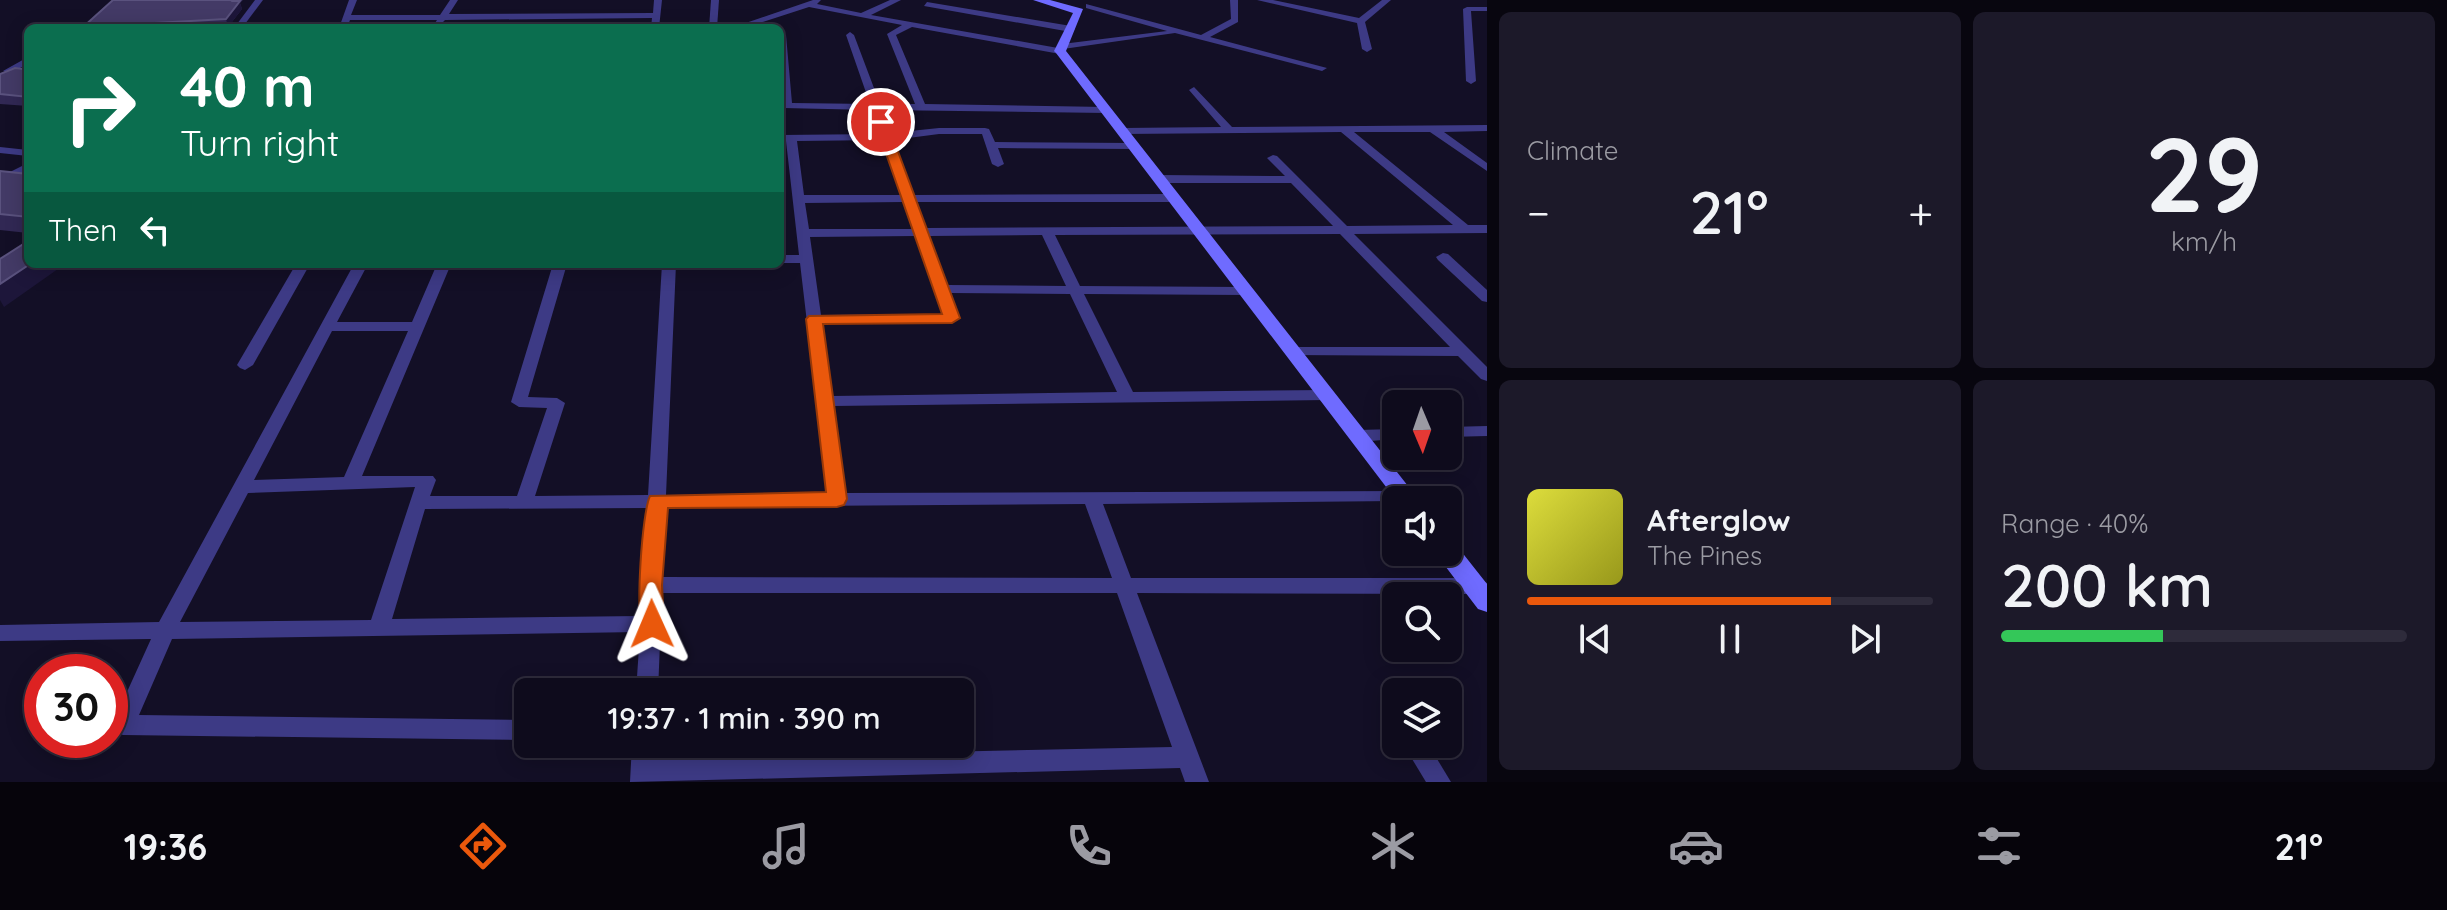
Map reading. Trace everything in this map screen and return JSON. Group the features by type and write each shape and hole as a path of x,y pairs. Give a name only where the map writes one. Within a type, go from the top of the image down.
{"street":[{"path":"241,24 259,0"},
{"path":"344,24 353,0"},
{"path":"439,24 454,0"},
{"path":"655,24 658,0"},
{"path":"713,24 715,0"},
{"path":"777,0 779,14"},
{"path":"748,24 820,0"},
{"path":"861,16 897,0"},
{"path":"1038,0 1083,8 1322,68"},
{"path":"1061,49 1079,11 1107,0"},
{"path":"1203,37 1235,20 1234,0"},
{"path":"1261,0 1361,21"},
{"path":"1361,21 1387,0"},
{"path":"808,4 910,25 1061,49 1180,32"},
{"path":"927,4 1071,29"},
{"path":"1471,81 1467,9 1487,9"},
{"path":"346,18 604,12 656,15"},
{"path":"1361,21 1367,49"},
{"path":"910,25 891,34 921,107"},
{"path":"814,319 952,318 850,35"},
{"path":"1061,49 1397,486"},
{"path":"24,62 8,71 24,73"},
{"path":"1194,90 1229,130"},
{"path":"784,106 1106,110"},
{"path":"976,108 998,164"},
{"path":"1342,128 1465,229"},
{"path":"1432,128 1487,168"},
{"path":"1122,131 1487,128"},
{"path":"837,499 803,233 798,199 787,162 786,138 887,137 939,131 985,131"},
{"path":"991,145 1133,146"},
{"path":"0,150 24,153"},
{"path":"1273,158 1487,376"},
{"path":"0,182 24,168"},
{"path":"1159,179 1295,180"},
{"path":"798,199 1173,198"},
{"path":"803,233 1487,229"},
{"path":"1047,232 1127,397"},
{"path":"1443,257 1487,298"},
{"path":"784,259 806,259"},
{"path":"245,365 301,268"},
{"path":"359,268 165,631 123,725 514,730"},
{"path":"350,484 442,268"},
{"path":"524,502 557,403 519,402 559,268"},
{"path":"648,678 669,268"},
{"path":"941,289 1245,291"},
{"path":"328,327 418,326"},
{"path":"1292,352 1463,351"},
{"path":"824,401 1326,395"},
{"path":"1462,432 1487,431"},
{"path":"1357,436 1382,435"},
{"path":"242,487 427,480 379,627"},
{"path":"1092,498 1197,782"},
{"path":"418,503 1382,498"},
{"path":"1460,566 1483,593"},
{"path":"651,585 1124,586 1483,593"},
{"path":"0,633 652,624"},
{"path":"642,776 1188,757"},
{"path":"1424,758 1439,782"}],"building":[{"path":"113,0 240,1 226,19 86,24"},
{"path":"15,68 23,69 24,97 0,94 0,74"},
{"path":"0,171 24,174 24,217 0,214"},
{"path":"24,244 24,268 0,284 0,259"}],"route":[{"path":"652,624 651,585 658,501 837,499 814,319 952,318 881,122"}]}
